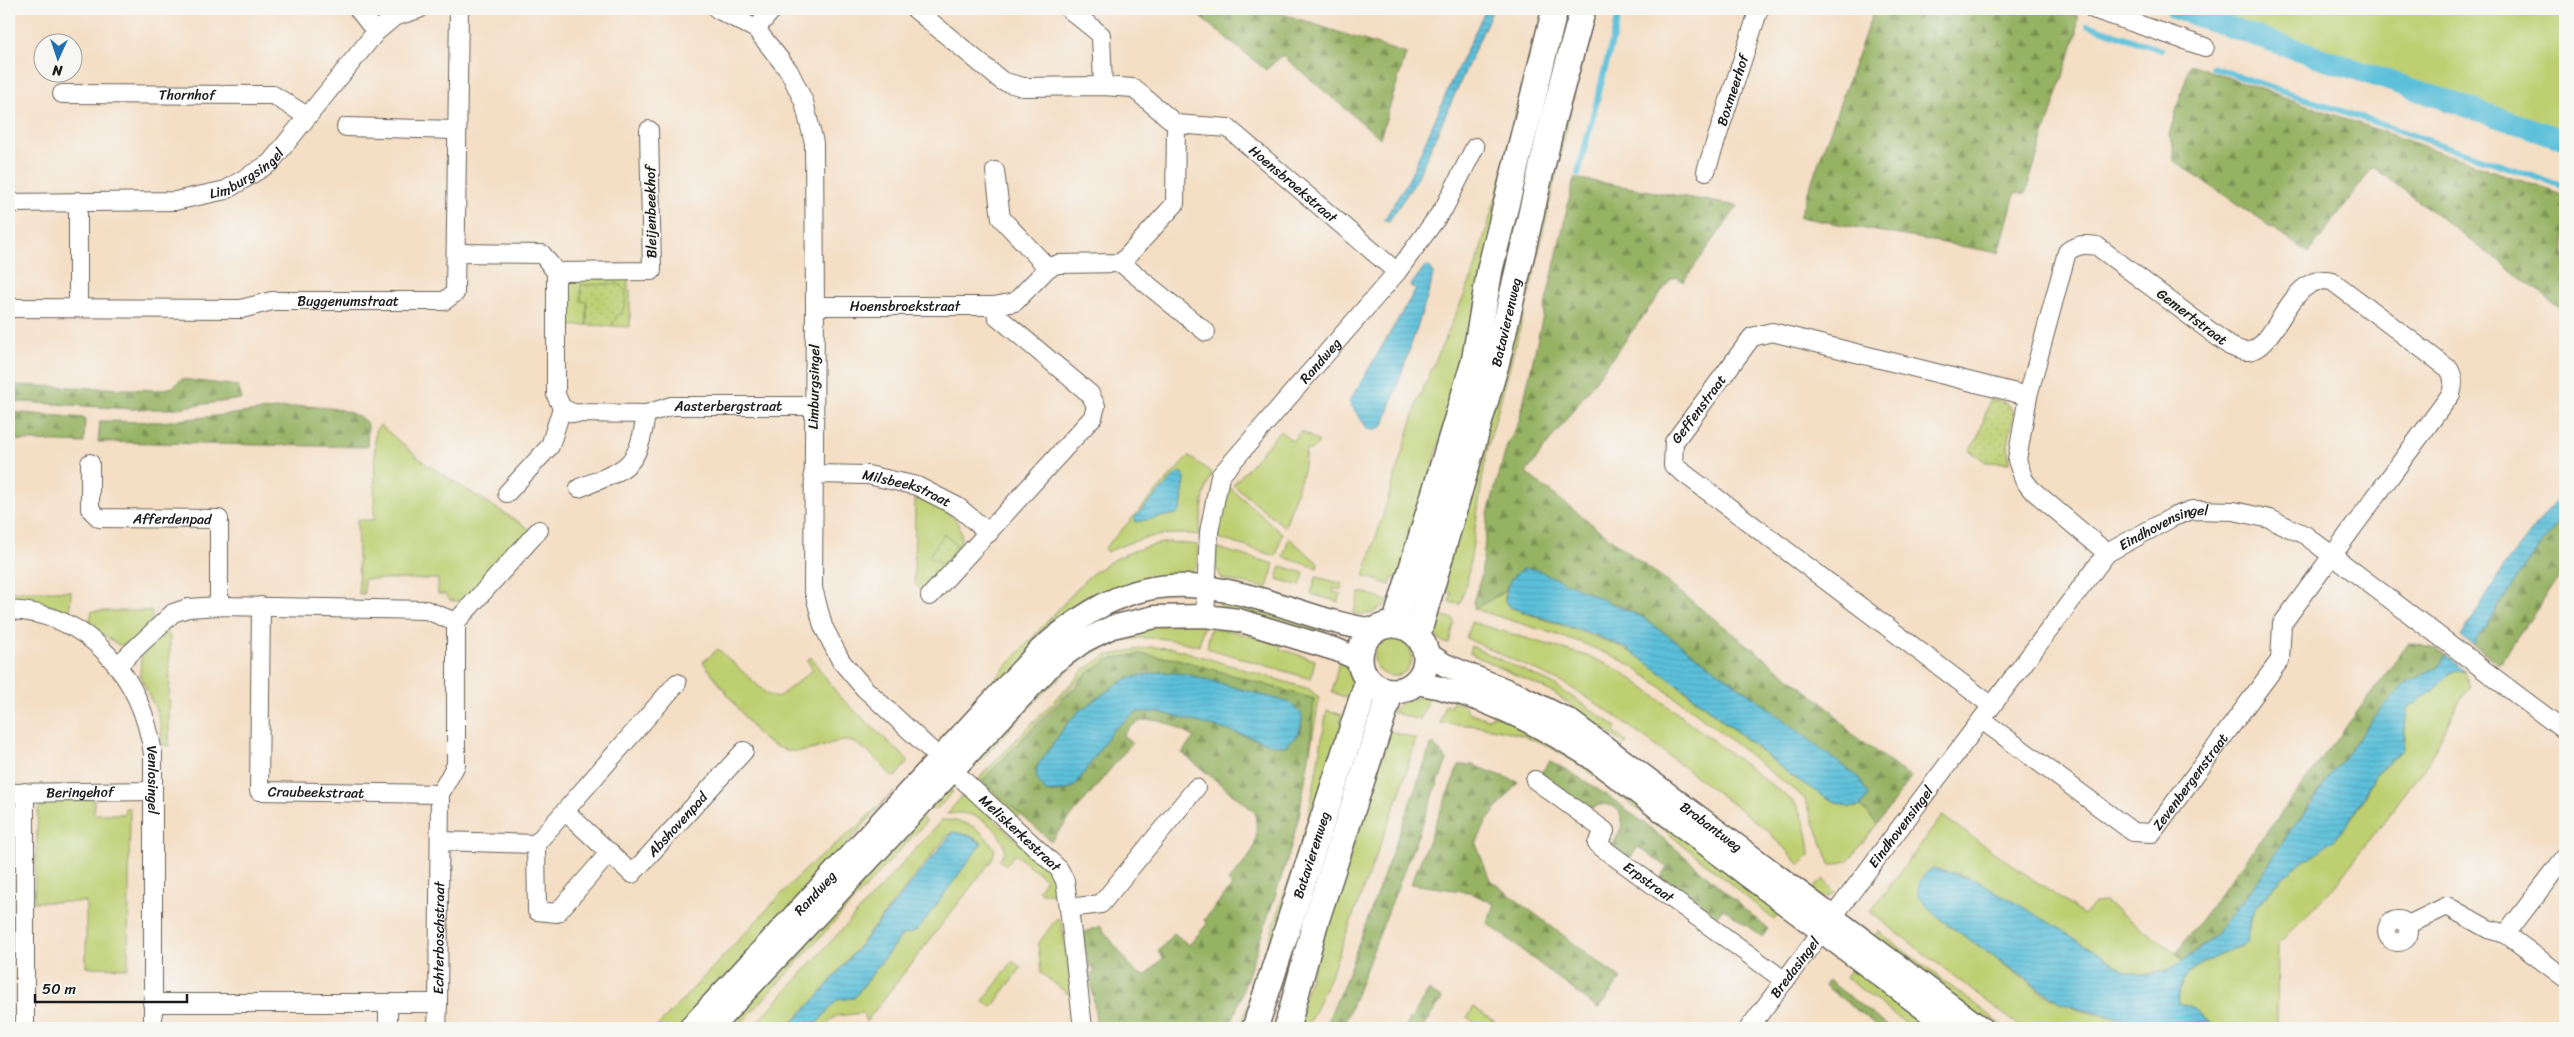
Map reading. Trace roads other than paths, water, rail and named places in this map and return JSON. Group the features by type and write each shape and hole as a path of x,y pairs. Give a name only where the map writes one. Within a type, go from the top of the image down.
{"main road":[{"name":"Batavierenweg","path":"1385,627 1474,362 1490,270 1555,9"},
{"name":"Batavierenweg","path":"1422,644 1497,361 1553,119 1583,9"},
{"path":"1385,627 1411,629 1422,644 1426,664 1416,683 1400,691 1379,688 1364,670 1363,644 1385,627"},
{"name":"Batavierenweg","path":"1256,1028 1364,670"},
{"name":"Batavierenweg","path":"1286,1028 1314,924 1391,691"}],"street":[{"path":"358,9 376,32"},
{"name":"Limburgsingel","path":"9,202 175,201 226,190 270,163 376,32 394,17 419,9"},
{"name":"Buggenumstraat","path":"9,308 241,309 272,301 444,301 456,293 456,130 459,9"},
{"name":"Limburgsingel","path":"717,9 756,29 790,71 804,102 814,143 813,588 823,626 841,661 864,688 946,763"},
{"path":"756,29 773,9"},
{"path":"915,9 1002,81 1023,87 1103,86 1132,88 1176,124 1175,204 1122,263"},
{"path":"1069,9 1101,35 1103,86"},
{"name":"Boxmeerhof","path":"1706,171 1759,9"},
{"path":"2093,9 2205,47"},
{"name":"Thornhof","path":"62,94 273,95 307,116"},
{"name":"Hoensbroekstraat","path":"1176,124 1228,128 1397,272"},
{"path":"346,127 456,130"},
{"name":"Bleijenbeekhof","path":"556,272 652,271 649,130"},
{"name":"Randweg","path":"1205,616 1209,532 1220,476 1397,272 1444,208 1475,147"},
{"path":"995,170 1001,218 1048,268 1058,264 1122,263 1206,332"},
{"path":"78,201 78,308"},
{"name":"Gemertstraat","path":"2107,553 2031,489 2024,480 2017,460 2028,396 2067,252 2079,245 2097,246 2230,346 2238,350 2248,351 2261,344 2304,287 2318,280 2332,281 2449,369 2454,385 2451,394 2333,556"},
{"path":"456,253 542,254 556,272 556,395 562,408 550,446 507,493"},
{"name":"Hoensbroekstraat","path":"815,306 994,306 1014,302 1048,268"},
{"path":"930,596 1093,417 1096,406 1090,394 997,316 994,306"},
{"name":"Geffenstraat","path":"1987,713 1673,465 1674,442 1752,336 1762,333 1772,332 2028,396"},
{"name":"Aasterbergstraat","path":"562,408 573,413 646,414 671,406 813,406"},
{"path":"578,488 618,473 632,462 642,443 646,414"},
{"name":"Afferdenpad","path":"90,463 90,508 99,518 220,519 219,606"},
{"name":"Milsbeekstraat","path":"813,474 868,475 917,486 958,507 988,533"},
{"name":"Eindhovensingel","path":"1829,924 2107,553 2173,517 2192,510 2234,511 2270,519 2305,535 2565,731"},
{"path":"118,664 173,613 188,608 261,606 426,610 456,622 539,530"},
{"name":"Zevenbergenstraat","path":"1987,713 2133,832 2152,833 2280,660 2282,624 2333,556"},
{"name":"Randweg","path":"711,1028 946,763 1040,650 1070,624 1104,603 1134,592 1172,586 1206,586 1265,601 1344,626 1385,627"},
{"name":"Craubeekstraat","path":"261,606 259,791 440,794"},
{"name":"Venlosingel","path":"9,610 46,616 75,629 97,643 118,664 138,698 149,729 153,754 153,1028"},
{"name":"Randweg","path":"690,1028 946,763 1053,663 1084,641 1112,627 1155,617 1205,616 1238,620 1337,650 1364,670"},
{"name":"Echterboschstraat","path":"152,1003 438,1002 440,794 456,765 456,622"},
{"name":"Brabantweg","path":"1422,644 1446,665 1518,695 1570,721 1829,924 1950,1028"},
{"path":"610,852 557,913 537,911 536,844 678,683"},
{"name":"Brabantweg","path":"1416,683 1438,686 1504,709 1552,733 1589,756 1981,1028"},
{"name":"Abshovenpad","path":"566,812 632,874 744,751"},
{"name":"Meliskerkestraat","path":"946,763 1059,869 1065,880 1084,1028"},
{"name":"Erpstraat","path":"1535,780 1605,831 1597,844 1785,981"},
{"path":"1069,908 1101,904 1196,788"},
{"name":"Beringehof","path":"17,792 153,791"},
{"path":"17,792 25,1028"},
{"path":"440,841 536,844"},
{"path":"2506,934 2565,857"},
{"path":"2408,925 2446,906 2488,929 2506,934 2565,978"},
{"name":"Bredasingel","path":"1749,1028 1829,924"},
{"path":"438,1002 438,1028"},
{"path":"388,1003 388,1028"}],"water":[{"path":"1486,9 1493,9 1416,181 1389,221 1384,220 1409,179 1453,78"},
{"path":"1425,266 1431,268 1433,274 1430,289 1384,425 1375,431 1367,428 1349,402 1416,289 1410,286"},
{"path":"1178,473 1183,473 1185,478 1181,509 1177,514 1136,522 1135,517"},
{"path":"2565,489 2565,514 2524,568 2473,645 2461,637 2504,566"},
{"path":"1527,568 1537,570 1642,617 1758,700 1859,778 1868,795 1861,806 1850,808 1826,798 1792,776 1685,690 1626,648 1595,635 1510,607 1505,601 1508,585 1517,573"},
{"path":"2446,656 2465,671 2451,672 2434,690 2407,708 2403,749 2375,776 2342,831 2336,838 2294,868 2266,895 2254,912 2250,922 2248,941 2200,965 2183,980 2179,991 2179,1003 2194,1009 2218,1028 2138,1028 2121,1019 2061,1003 1935,915 1918,896 1921,880 1933,868 1978,881 2057,927 2126,971 2150,975 2166,971 2195,953 2212,938 2260,879 2290,831 2312,805 2327,780 2381,709 2407,683 2440,665"},
{"path":"1161,672 1186,674 1291,703 1302,715 1300,729 1292,740 1284,746 1270,744 1248,736 1159,712 1136,712 1112,731 1075,786 1064,791 1046,792 1036,777 1037,767 1064,728 1078,712 1129,678"},
{"path":"953,832 968,835 982,843 918,930 901,936 854,998 837,1000 813,1028 787,1028 820,994"}],"waterway":[{"path":"2176,9 2565,140"},
{"path":"1578,174 1619,14"},
{"path":"2088,25 2161,50"},
{"path":"2212,67 2565,187"}]}
